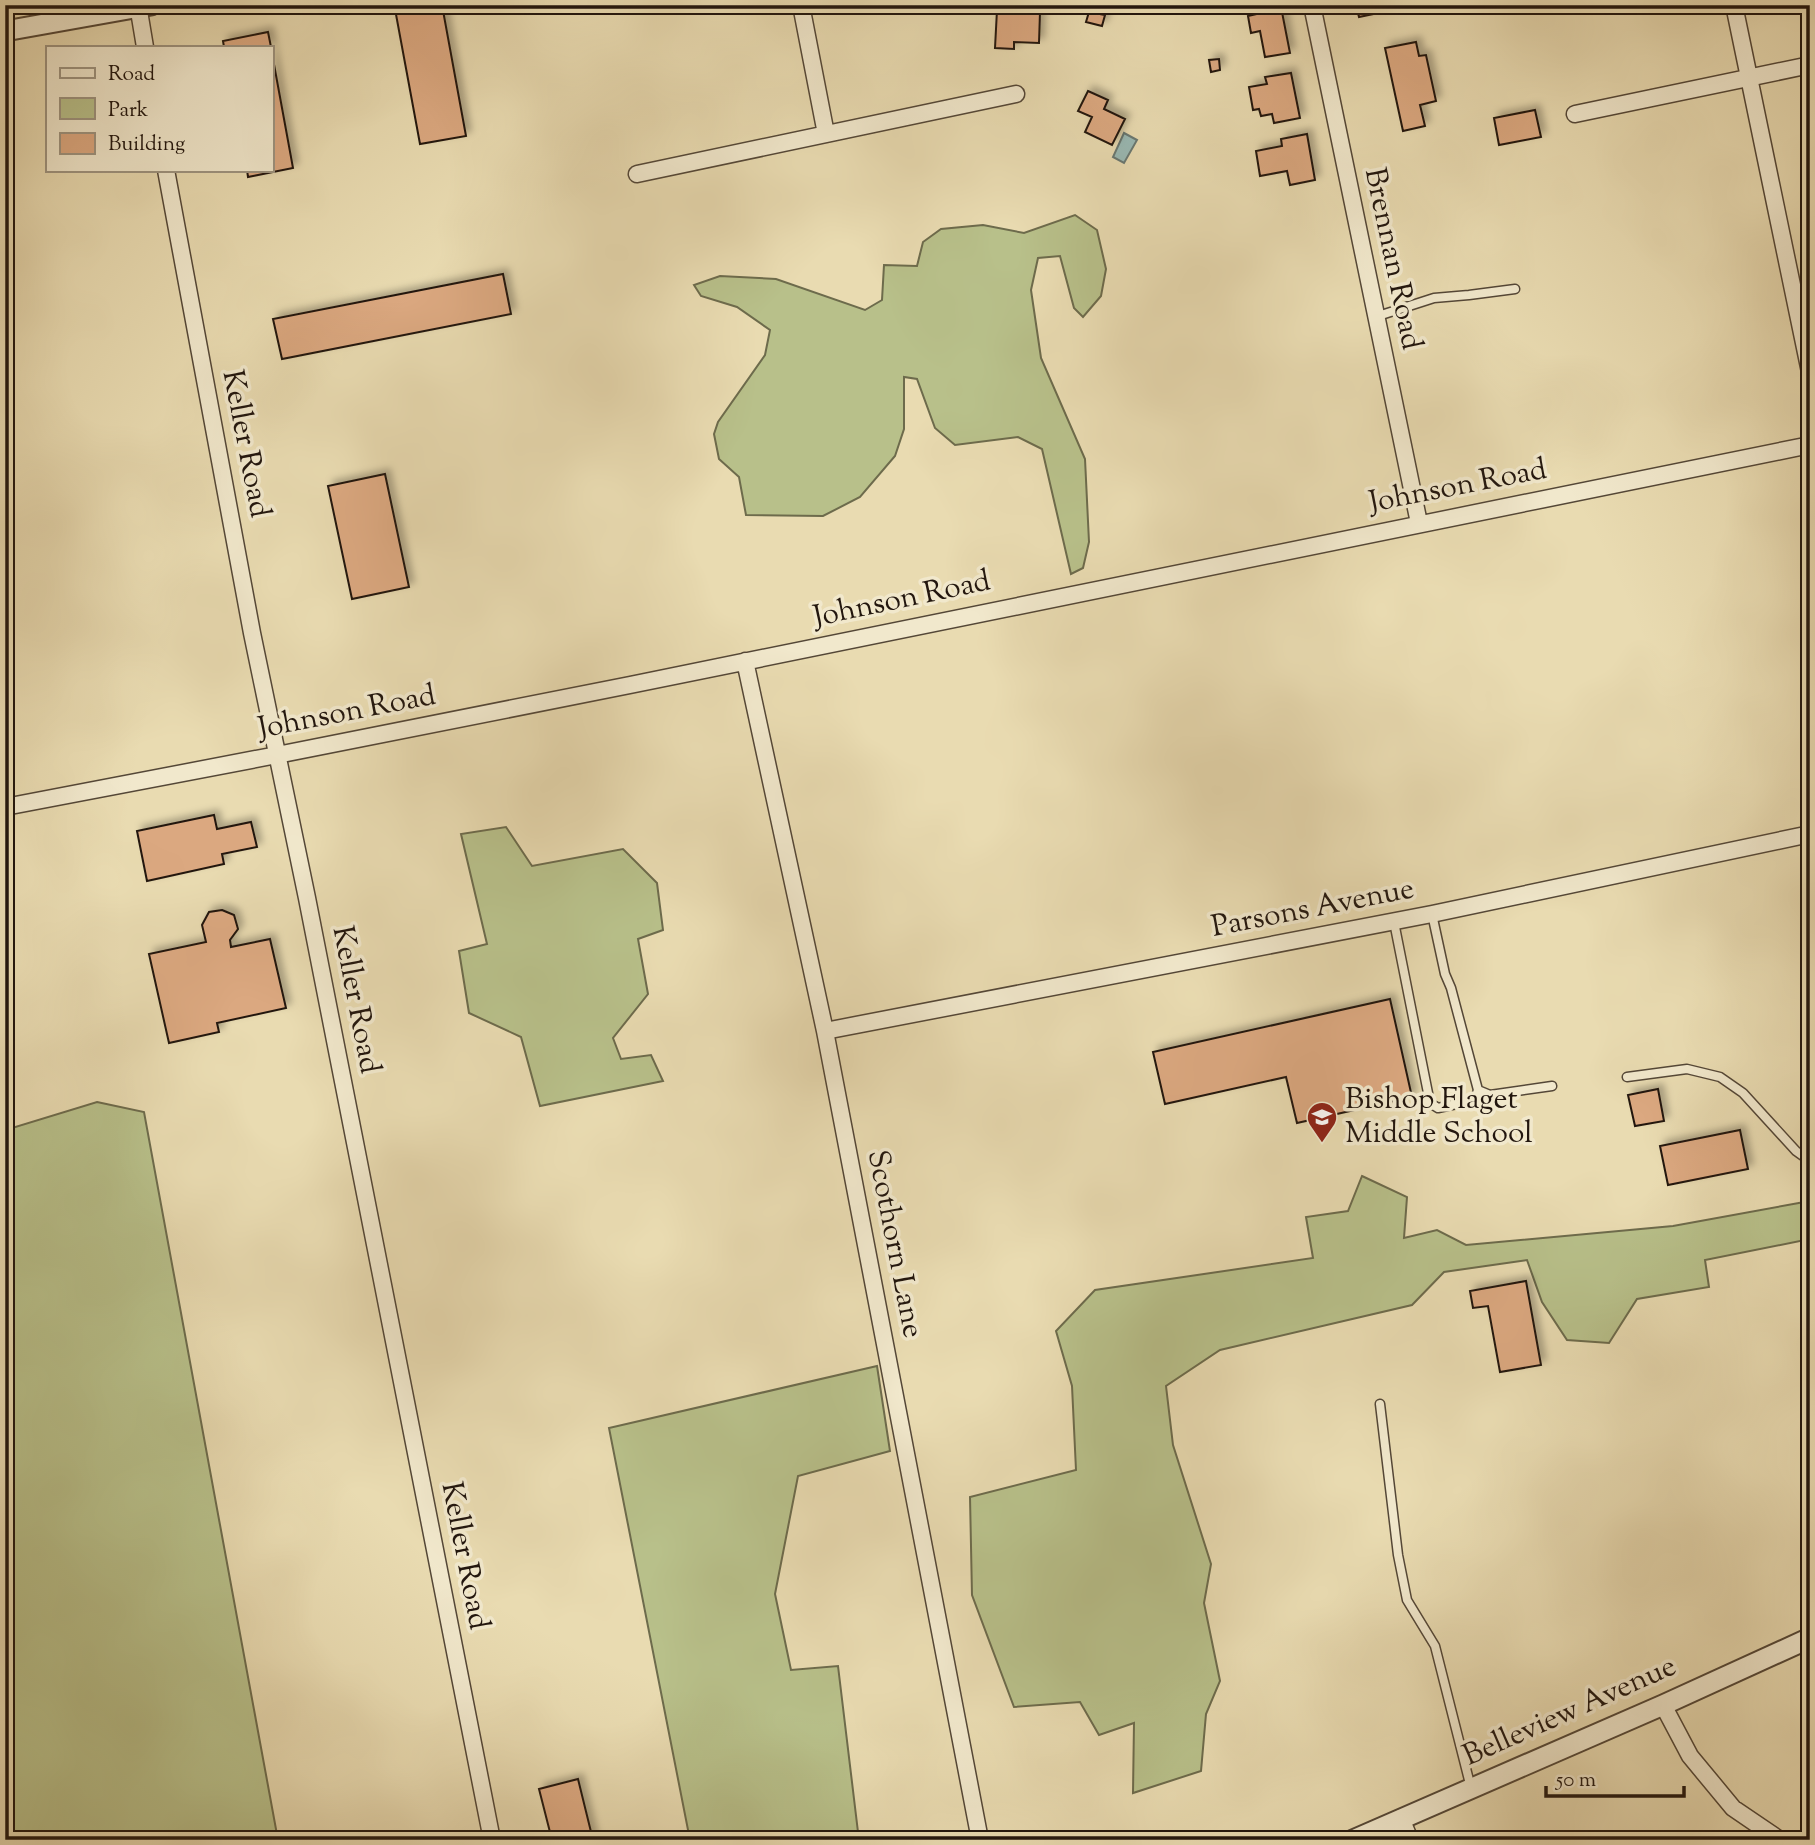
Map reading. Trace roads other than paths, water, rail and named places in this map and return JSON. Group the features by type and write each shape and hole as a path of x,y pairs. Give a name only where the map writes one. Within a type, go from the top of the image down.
{"street":[{"path":"801,5 825,134"},
{"name":"Brennan Road","path":"1312,5 1419,523"},
{"path":"1734,5 1810,372"},
{"path":"5,31 142,6 145,46"},
{"path":"1575,114 1810,65"},
{"path":"637,174 1016,94"},
{"name":"Keller Road","path":"166,172 252,633 307,898 492,1840"},
{"name":"Johnson Road","path":"5,807 277,755 1810,445"},
{"name":"Scothorn Lane","path":"745,661 825,1031 980,1840"},
{"name":"Parsons Avenue","path":"825,1031 1394,922 1810,834"},
{"name":"Belleview Avenue","path":"1353,1840 1810,1638"},
{"path":"1663,1705 1690,1756 1732,1808 1780,1840"},
{"path":"1401,1818 1410,1840"}],"lane":[{"path":"1376,317 1434,298 1515,289"},
{"path":"1394,922 1430,1103 1438,1108 1475,1100 1478,1090 1445,974 1432,914"},
{"path":"1627,1077 1687,1069 1720,1077 1742,1093 1796,1151 1810,1161"},
{"path":"1478,1090 1490,1095 1552,1086"},
{"path":"1380,1404 1398,1555 1407,1600 1435,1646 1471,1788"}],"water":[{"path":"1124,133 1137,140 1124,163 1113,157"}],"place":[{"name":"Bishop Flaget Middle School","path":"1322,1144"}]}
